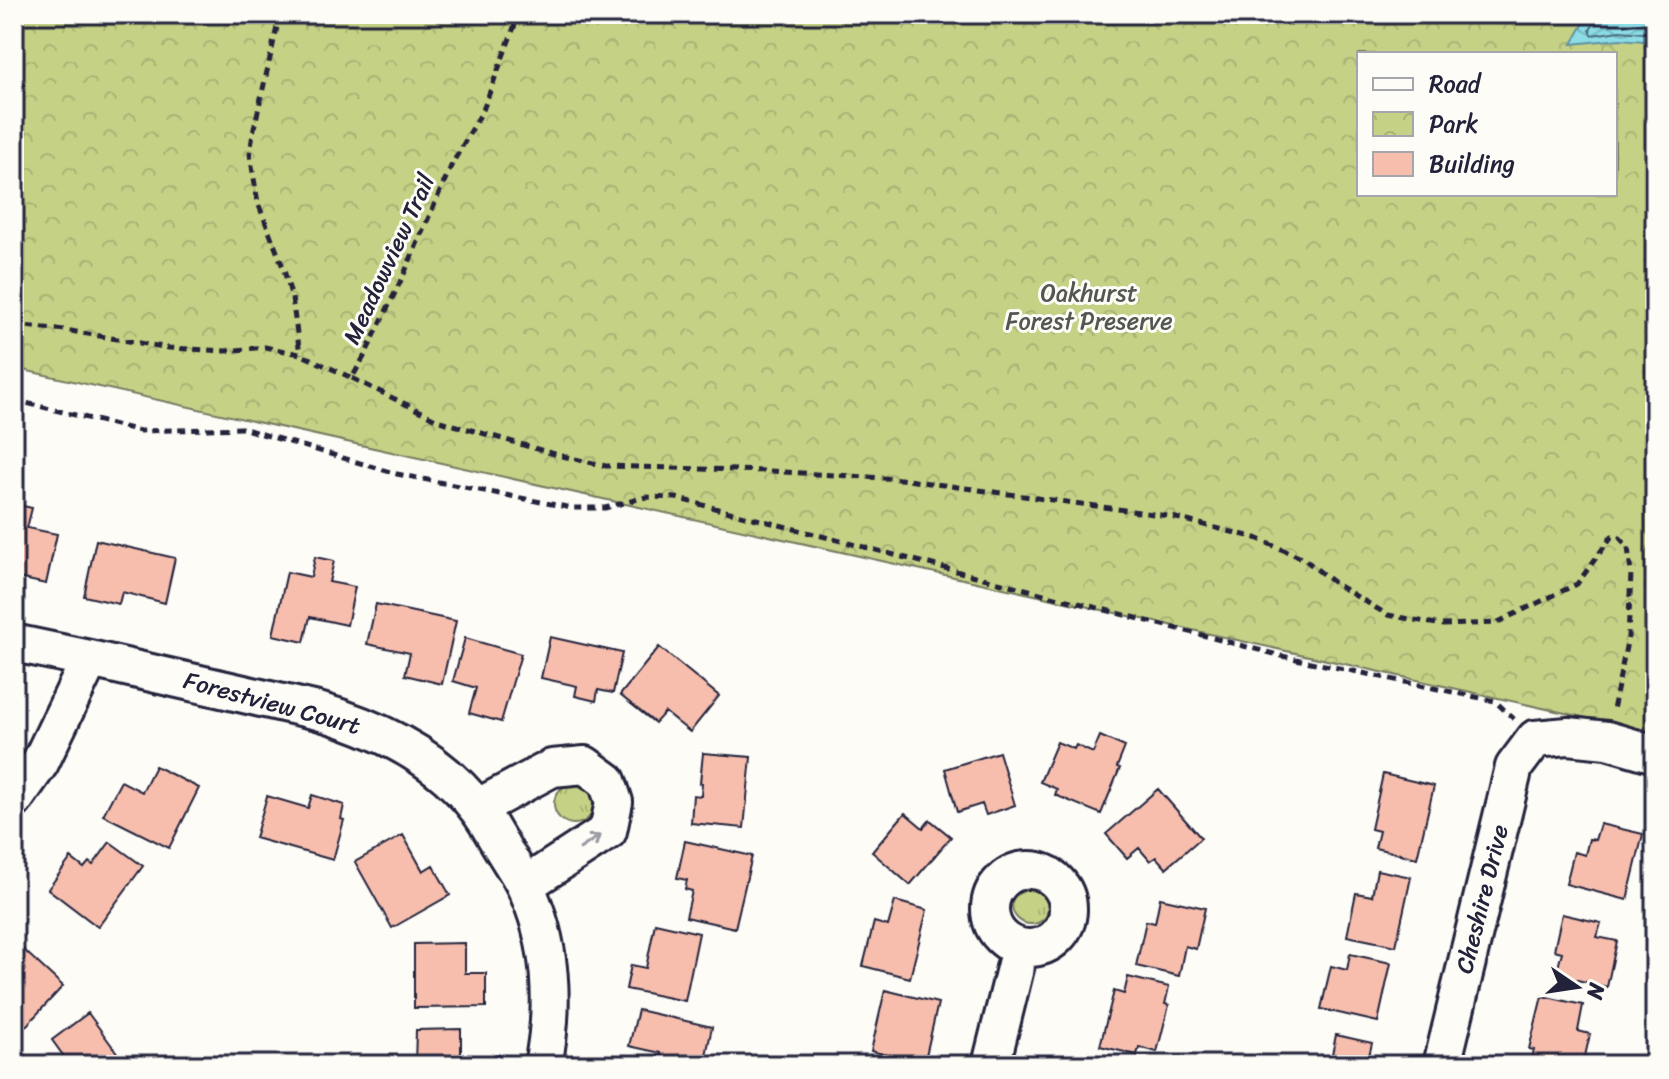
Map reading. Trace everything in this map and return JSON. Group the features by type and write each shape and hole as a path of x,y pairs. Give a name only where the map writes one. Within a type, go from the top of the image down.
{"street":[{"name":"Forestview Court","path":"14,643 352,721 411,750 442,773 477,808 525,885 539,923 551,991 549,1035 543,1065"},
{"path":"14,800 40,763 90,659"},
{"name":"Cheshire Drive","path":"1442,1065 1514,767 1535,739 1568,736 1607,740"},
{"path":"1607,740 1655,754"},
{"path":"477,808 552,768 585,765 607,781 614,802 608,831 525,885"},
{"path":"991,1065 1020,948"}],"path":[{"path":"280,14 250,154 258,203 292,298 300,354"},
{"name":"Meadowview Trail","path":"14,325 65,330 169,348 226,351 265,347 300,354 352,378 404,274 452,164 483,110 519,14"},
{"path":"352,378 440,421 606,466 900,479 1168,516 1256,538 1304,559 1334,583 1388,615 1442,625 1496,623 1534,606 1577,584 1612,536 1620,538 1628,547 1631,573 1628,637 1607,740"},
{"path":"14,400 140,431 242,428 397,474 572,508 605,508 646,497 676,498 1282,656 1495,701"}],"green space":[{"name":"Oakhurst Forest Preserve","path":"14,14 1655,14 1655,733 14,368"},
{"path":"574,784 588,790 594,804 588,818 574,824 560,818 554,804 560,790"},
{"path":"1031,886 1044,892 1050,905 1044,918 1031,924 1018,918 1012,905 1018,892"}],"water":[{"path":"1589,14 1655,14 1655,42 1620,39 1572,44"}],"building":[{"path":"14,504 32,508 27,528 57,534 46,584 14,577"},
{"path":"96,540 175,558 165,603 122,592 119,604 84,596"},
{"path":"315,557 334,561 329,582 355,587 347,625 310,617 304,642 273,635 287,572 311,577"},
{"path":"376,604 456,621 442,684 405,675 410,653 367,644"},
{"path":"550,637 622,653 613,693 598,690 596,701 575,696 577,686 541,678"},
{"path":"465,638 521,654 501,722 469,713 476,688 453,681"},
{"path":"659,647 719,696 690,732 665,712 655,723 620,695"},
{"path":"1100,736 1125,747 1101,814 1055,795 1057,789 1040,782 1057,742 1074,749 1076,745 1093,753"},
{"path":"999,752 1015,805 986,815 982,804 957,812 945,769"},
{"path":"703,753 751,757 744,828 691,823 693,795 701,796"},
{"path":"155,766 199,788 169,848 103,815 121,781 142,792"},
{"path":"1383,774 1434,786 1417,858 1375,848 1379,831 1371,829"},
{"path":"1158,789 1201,838 1166,868 1156,857 1150,861 1139,848 1127,858 1106,834"},
{"path":"312,795 344,805 341,819 344,820 333,860 255,838 267,796 308,808"},
{"path":"905,813 923,828 930,820 951,837 910,885 872,852"},
{"path":"1600,824 1643,834 1627,900 1566,884 1574,852 1585,855 1589,839 1595,840"},
{"path":"403,835 423,871 433,865 450,895 392,928 355,862"},
{"path":"685,841 752,856 735,928 686,917 692,891 685,889 687,880 677,878"},
{"path":"110,842 143,866 98,927 48,889 71,858 84,868 89,862 93,865"},
{"path":"1377,870 1411,877 1396,946 1347,936 1356,893 1372,896"},
{"path":"1160,898 1205,908 1196,949 1185,946 1179,976 1136,966 1146,921 1155,923"},
{"path":"895,901 927,910 910,978 863,966 874,922 888,926"},
{"path":"1562,914 1601,923 1597,937 1617,941 1607,987 1556,975 1562,952 1554,950"},
{"path":"655,923 699,933 685,1001 626,989 631,965 646,968"},
{"path":"14,941 63,986 14,1039"},
{"path":"465,943 465,973 486,973 486,1007 414,1008 414,944"},
{"path":"1350,954 1391,963 1378,1022 1321,1009 1331,966 1347,970"},
{"path":"1128,977 1169,987 1165,1004 1169,1005 1157,1052 1139,1047 1137,1055 1100,1046 1114,991 1124,994"},
{"path":"885,990 938,1003 924,1064 871,1051"},
{"path":"1542,996 1583,1005 1578,1031 1590,1034 1583,1065 1550,1065 1531,1061 1534,1050 1529,1049"},
{"path":"638,1010 712,1027 704,1065 658,1065 661,1053 629,1046"},
{"path":"88,1013 126,1065 70,1065 52,1040"},
{"path":"461,1029 461,1065 415,1065 416,1030"},
{"path":"1336,1035 1372,1043 1367,1065 1315,1065 1316,1060 1330,1064"},
{"path":"1070,1057 1105,1065 1068,1065"}]}
